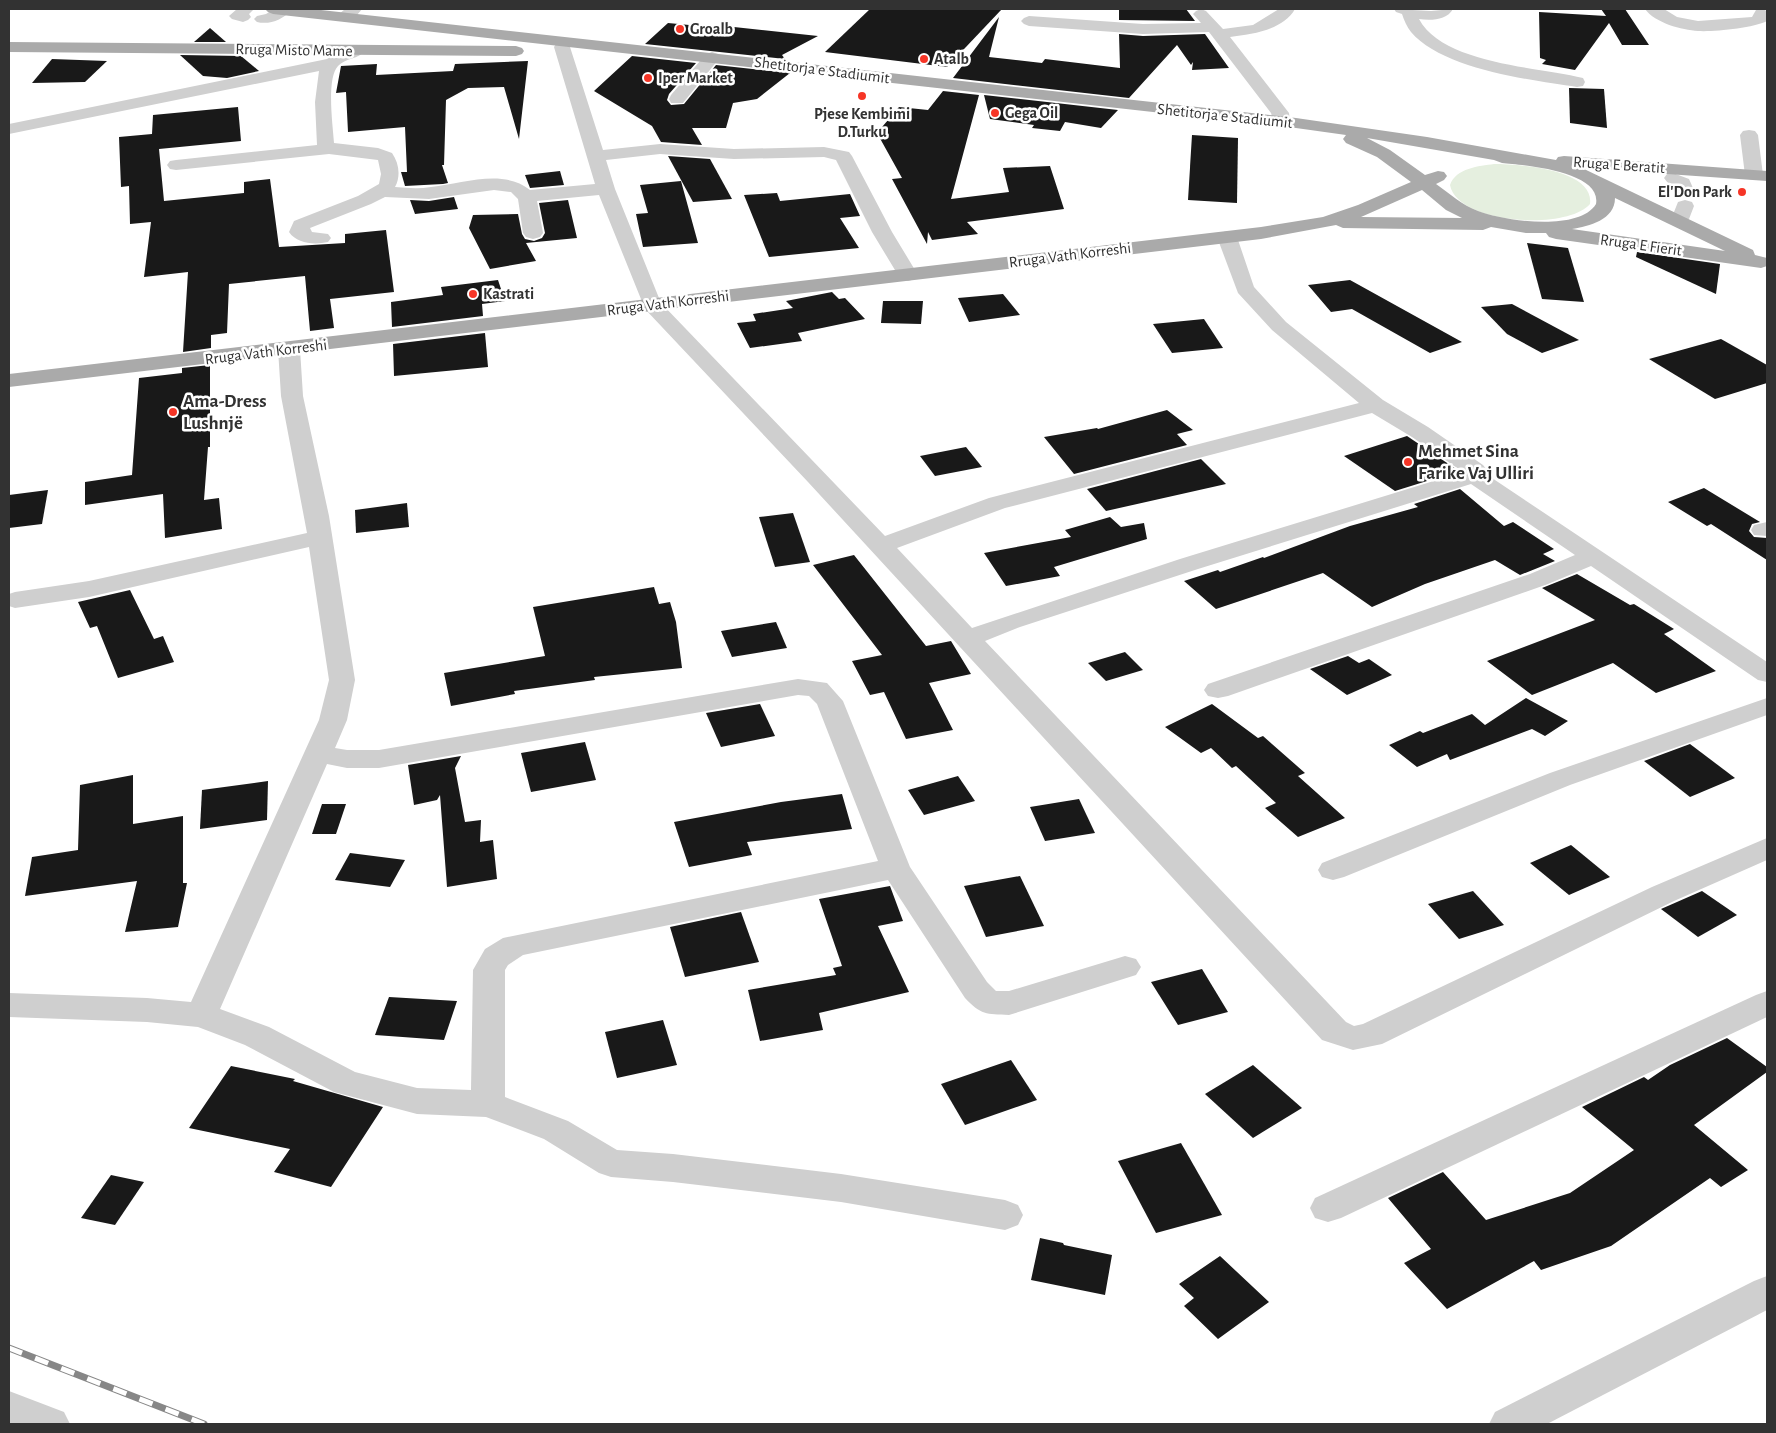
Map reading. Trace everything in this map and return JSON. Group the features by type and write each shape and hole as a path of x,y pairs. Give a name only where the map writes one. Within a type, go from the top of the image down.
{"main road":[{"name":"Shetitorja e Stadiumit","path":"273,13 350,13 570,45 712,57 1281,122 1427,142 1519,159"},
{"name":"Rruga Misto Mame","path":"9,47 515,51 570,45"},
{"name":"Shetitorja e Stadiumit","path":"1312,126 1355,140 1391,158 1443,172"},
{"path":"1390,198 1401,187 1404,177 1400,167 1391,158"},
{"name":"Rruga Vath Korreshi","path":"1326,222 1390,198 1443,172 1488,158 1519,159"},
{"path":"1519,159 1538,161"},
{"name":"Rruga E Beratit","path":"1538,161 1761,176"},
{"name":"Rruga E Fierit","path":"1538,161 1569,170 1625,196 1676,197 1764,264"},
{"name":"Rruga E Beratit","path":"1513,225 1559,226 1576,223 1594,216 1604,206 1625,196 1676,197 1701,171"},
{"path":"1443,172 1436,189 1440,195 1457,209 1471,215 1513,225"},
{"path":"1593,182 1605,195 1604,206"},
{"name":"Rruga Vath Korreshi","path":"9,381 1227,237 1326,222 1513,225"},
{"name":"Rruga E Fierit","path":"1513,225 1764,264"}],"street":[{"path":"1196,9 1217,31 1280,113 1281,122"},
{"path":"1029,21 1143,29 1217,31 1257,29 1268,24 1285,9"},
{"path":"1404,10 1432,14 1443,12 1446,9"},
{"path":"1653,9 1672,20 1698,26 1755,21 1762,18 1761,13"},
{"path":"1404,10 1419,33 1442,48 1479,64 1534,76 1577,82"},
{"path":"570,45 595,156 606,190 652,305 1334,1032 1353,1038 1370,1035 1663,894 1767,848"},
{"path":"9,129 332,63 357,51"},
{"path":"677,99 712,57"},
{"path":"329,149 325,144 324,85 327,72 332,63"},
{"path":"1749,135 1761,176"},
{"path":"176,165 329,149 378,153 386,157 391,176 390,182 382,191 370,199 312,218 301,225 299,232 308,237 321,238"},
{"path":"595,156 660,149 734,154 824,152 843,156 882,232 908,275"},
{"path":"382,191 428,193 492,184 508,184 518,187 527,196 533,233"},
{"path":"527,196 606,190"},
{"path":"1227,237 1245,289 1279,326 1374,405 1420,432 1475,470 1474,476"},
{"path":"201,1015 334,720 342,680 320,537 292,396 289,349"},
{"path":"880,546 997,503 1374,405"},
{"path":"1474,476 1767,674"},
{"path":"967,639 1011,622 1179,567 1474,476"},
{"path":"15,600 89,588 320,537"},
{"path":"1218,690 1539,579 1594,556"},
{"path":"318,754 347,759 378,759 798,687 816,689 829,701 896,868 976,990 988,1002 1009,1003 1125,967"},
{"path":"1333,870 1560,779 1767,706"},
{"path":"488,1104 489,970 496,957 514,946 896,868"},
{"path":"1328,1208 1767,1003"},
{"path":"9,1005 146,1010 201,1015 257,1036 346,1083 417,1101 488,1104 556,1130 611,1164 674,1168 841,1188 1005,1215"},
{"path":"1509,1424 1767,1292"},
{"path":"9,1408 50,1424"}],"green space":[{"path":"1494,164 1536,167 1568,176 1580,183 1588,192 1590,204 1578,213 1559,218 1537,220 1514,219 1491,215 1472,208 1457,198 1450,185 1457,175 1469,169"}],"building":[{"path":"870,9 1002,9 947,67 825,52"},
{"path":"1119,9 1186,9 1195,21 1119,20"},
{"path":"1601,9 1625,9 1649,45 1622,45 1609,23 1575,70 1542,64 1546,60 1540,58 1539,12 1606,16"},
{"path":"999,17 989,57 1042,63 1045,59 1120,68 1119,34 1143,36 1205,34 1229,68 1192,70 1193,62 1191,65 1177,45 1129,98 953,78"},
{"path":"668,23 732,29 734,27 818,36 782,55 785,59 645,44"},
{"path":"210,28 226,42 194,42"},
{"path":"180,55 241,56 259,71 227,78 203,76"},
{"path":"632,56 696,63 669,94 667,100 671,105 684,104 716,65 790,73 757,99 733,103 726,128 692,128 702,145 661,142 652,126 594,91"},
{"path":"52,59 107,61 85,82 32,83"},
{"path":"528,61 519,139 504,87 468,88 446,100 444,165 442,165 448,183 443,184 405,186 401,172 407,172 405,127 348,132 346,92 336,93 341,66 377,64 376,75 453,71 455,64"},
{"path":"1569,88 1604,89 1607,128 1570,123"},
{"path":"943,91 979,95 951,199 1009,192 1003,168 1050,166 1064,209 967,222 978,234 932,240 928,232 927,244 892,179 902,178 877,133 899,107 928,110"},
{"path":"984,95 1118,110 1101,128 1065,122 1060,131 1032,128 1034,125 990,119"},
{"path":"238,107 241,141 159,149 164,201 244,193 244,182 270,179 279,247 345,243 345,234 386,230 394,292 330,299 334,328 310,331 305,276 229,284 227,333 211,335 211,348 183,352 188,272 144,277 151,222 130,224 129,186 121,187 119,137 152,134 153,115"},
{"path":"1192,135 1238,138 1237,203 1188,200"},
{"path":"668,156 710,159 732,199 693,202"},
{"path":"560,171 564,185 530,188 525,175"},
{"path":"681,181 698,243 643,247 636,214 648,213 640,185"},
{"path":"777,193 780,201 850,194 860,216 840,218 859,248 769,257 744,195"},
{"path":"454,197 458,209 415,214 410,200 429,201"},
{"path":"568,200 577,238 526,243 536,261 490,269 469,228 473,215 518,214 522,234 525,239 534,241 542,238 545,233 539,203"},
{"path":"1527,243 1568,248 1584,302 1542,299"},
{"path":"1637,252 1720,264 1716,294 1636,257"},
{"path":"498,280 505,301 482,304 483,316 392,327 391,302 443,295 441,287"},
{"path":"1350,280 1462,342 1430,353 1352,309 1331,312 1308,285"},
{"path":"832,292 839,299 845,298 865,319 798,333 802,341 750,348 737,323 756,321 753,314 793,308 786,301"},
{"path":"1003,294 1020,315 969,322 958,298"},
{"path":"883,301 923,301 921,324 881,323"},
{"path":"1512,304 1579,340 1542,353 1507,334 1481,307"},
{"path":"1204,319 1223,348 1172,353 1153,324"},
{"path":"485,333 488,367 394,376 393,344"},
{"path":"1721,339 1767,365 1767,383 1715,399 1649,359"},
{"path":"210,365 210,447 208,447 204,500 219,498 222,529 165,538 163,494 85,505 85,482 132,475 139,378 182,373 182,368"},
{"path":"1167,410 1193,430 1177,434 1187,445 1074,474 1044,437 1098,429"},
{"name":"Mehmet Sina Farike Vaj Ulliri","path":"1407,436 1459,471 1395,491 1344,456"},
{"path":"966,447 982,467 935,476 920,456"},
{"path":"1201,459 1226,484 1106,511 1087,489"},
{"path":"1704,488 1760,522 1752,524 1749,531 1754,537 1767,538 1767,560 1711,524 1707,526 1668,502"},
{"path":"1460,489 1504,526 1513,522 1554,549 1543,554 1555,561 1520,575 1495,560 1425,584 1372,607 1323,573 1216,609 1184,581 1264,558 1350,526 1418,507 1414,504"},
{"path":"48,490 42,524 9,528 9,495"},
{"path":"407,503 409,527 356,533 355,510"},
{"path":"793,513 810,562 775,567 759,517"},
{"path":"1110,517 1121,527 1144,523 1147,539 1054,567 1060,576 1006,586 984,553 1071,537 1065,530"},
{"path":"854,555 926,646 951,641 971,674 929,683 953,730 906,739 884,692 870,695 852,661 882,655 813,565"},
{"path":"1577,574 1630,605 1634,604 1674,629 1664,634 1716,671 1656,693 1613,663 1532,695 1487,661 1595,620 1542,588"},
{"path":"654,587 659,604 670,602 676,622 682,668 594,677 595,680 514,691 515,694 451,706 444,673 545,656 533,607"},
{"path":"130,590 154,639 163,636 174,662 118,678 97,626 90,628 78,602"},
{"path":"776,622 787,648 732,657 721,631"},
{"path":"1125,652 1143,670 1106,681 1088,663"},
{"path":"1348,656 1359,663 1369,659 1392,675 1347,695 1310,669"},
{"path":"1526,698 1568,721 1545,736 1532,729 1450,760 1447,754 1417,767 1389,745 1420,731 1423,733 1472,714 1485,725"},
{"path":"760,704 775,736 721,747 706,713"},
{"path":"1212,704 1258,738 1263,736 1305,773 1298,776 1345,818 1298,837 1265,808 1276,803 1236,766 1232,768 1211,748 1201,753 1165,727"},
{"path":"585,742 596,780 531,792 521,753"},
{"path":"1690,744 1735,778 1690,797 1644,761"},
{"path":"461,756 455,768 465,822 481,820 480,842 493,840 497,879 447,887 440,795 437,800 414,805 408,765"},
{"path":"133,775 133,824 183,816 183,883 187,883 178,927 125,932 137,881 25,896 32,857 78,850 80,785"},
{"path":"958,776 975,801 924,815 908,790"},
{"path":"268,781 267,820 200,829 202,790"},
{"path":"842,794 852,829 747,842 752,855 689,867 674,822 781,802"},
{"path":"1079,799 1095,833 1045,841 1030,807"},
{"path":"322,804 346,804 336,834 312,834"},
{"path":"1571,845 1610,877 1569,895 1530,863"},
{"path":"350,853 405,860 390,887 335,880"},
{"path":"1020,876 1044,926 986,937 964,886"},
{"path":"890,886 903,921 878,926 909,992 819,1013 823,1030 760,1041 748,990 836,975 833,968 842,966 819,899"},
{"path":"1473,891 1504,925 1459,939 1428,904"},
{"path":"1702,891 1737,915 1698,937 1661,909"},
{"path":"741,912 759,962 685,977 670,927"},
{"path":"1202,969 1228,1012 1178,1025 1151,982"},
{"path":"389,997 457,1001 444,1040 375,1035"},
{"path":"663,1020 677,1065 617,1078 605,1032"},
{"path":"1727,1038 1767,1067 1767,1072 1694,1125 1748,1170 1721,1187 1710,1178 1611,1246 1541,1270 1534,1261 1447,1309 1404,1263 1431,1249 1388,1198 1443,1172 1486,1220 1570,1193 1634,1150 1582,1107 1644,1077 1648,1080 1670,1065"},
{"path":"1011,1060 1037,1100 965,1125 941,1084"},
{"path":"1253,1065 1302,1108 1253,1138 1205,1094"},
{"path":"231,1066 295,1079 293,1081 383,1107 331,1187 274,1172 290,1149 189,1128"},
{"path":"1181,1143 1222,1215 1156,1233 1118,1161"},
{"path":"111,1175 144,1182 115,1225 81,1218"},
{"path":"1040,1238 1112,1255 1105,1295 1031,1280"},
{"path":"1220,1256 1269,1302 1218,1339 1184,1306 1194,1298 1179,1284"}],"railway":[{"path":"9,1348 204,1424"}],"place":[{"name":"Groalb","path":"680,29"},
{"name":"Atalb","path":"924,59"},
{"name":"Iper Market","path":"648,78"},
{"name":"Pjese Kembimi D.Turku","path":"862,96"},
{"name":"Gega Oil","path":"995,113"},
{"name":"El'Don Park","path":"1742,192"},
{"name":"Kastrati","path":"473,294"},
{"name":"Ama-Dress Lushnjë","path":"173,412"},
{"name":"Mehmet Sina Farike Vaj Ulliri","path":"1408,462"}]}
